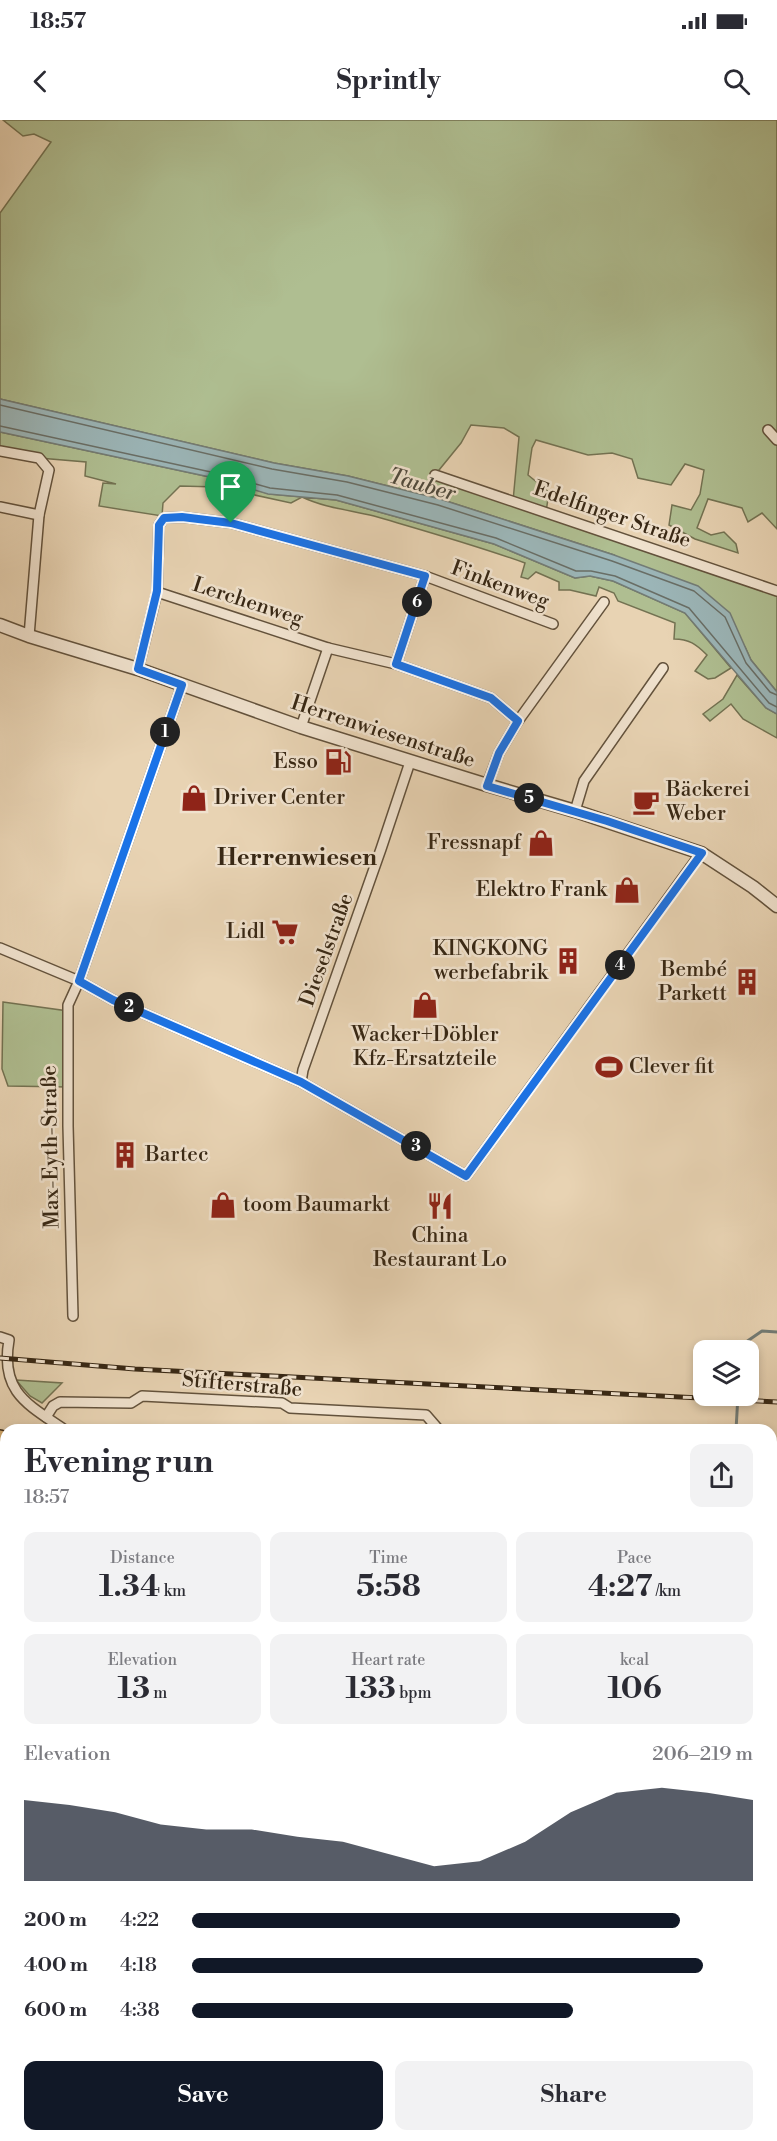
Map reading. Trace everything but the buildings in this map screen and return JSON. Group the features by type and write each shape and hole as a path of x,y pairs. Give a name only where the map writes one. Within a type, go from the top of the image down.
{"street":[{"path":"768,430 777,440"},
{"path":"0,451 39,458 49,470 39,515 29,636"},
{"name":"Edelfinger Straße","path":"435,475 777,591"},
{"path":"0,507 39,515"},
{"name":"Finkenweg","path":"157,591 159,525 164,518 182,517 231,523 425,576 553,624"},
{"path":"396,664 425,576"},
{"path":"138,669 157,591"},
{"name":"Lerchenweg","path":"157,591 328,648 396,664 491,698 518,721"},
{"path":"487,786 499,753 518,721 604,602"},
{"name":"Herrenwiesenstraße","path":"0,625 138,669 301,727 487,786 575,811 702,853 777,906"},
{"path":"301,727 328,648"},
{"path":"575,811 584,781 663,668"},
{"name":"Max-Eyth-Straße","path":"73,1316 68,1126 68,1005 79,981 182,685"},
{"name":"Dieselstraße","path":"301,1082 303,1070 410,762"},
{"path":"0,948 79,981 113,1000 301,1082 466,1176 702,853"},
{"path":"4,1338 5,1370 10,1384 32,1409 57,1424"},
{"name":"Stifterstraße","path":"46,1417 52,1406 60,1402 131,1403 142,1396 282,1403 290,1408 426,1415 434,1424"}],"green space":[{"path":"3,120 777,120 777,529 762,513 748,522 742,508 708,499 697,528 711,535 724,532 736,544 738,553 695,539 669,525 672,505 691,510 700,494 704,470 685,464 671,485 638,478 632,459 612,453 588,455 536,440 532,448 528,475 549,492 546,512 777,591 777,692 751,660 745,647 614,555 440,499 348,476 274,463 0,399 0,213 51,142 34,134 23,136","holes":["471,425 504,428 519,437 513,501 435,475 461,443"]},
{"path":"0,432 219,479 270,494 336,500 494,544 575,578 590,576 613,581 685,613 731,668 715,678 708,679 695,671 707,655 692,643 674,639 675,623 618,601 614,593 599,587 596,596 559,590 559,582 536,572 528,579 521,577 525,563 374,516 329,506 302,497 291,503 218,487 180,486 163,503 162,516 99,506 103,483 116,484 85,476 86,462 39,458 0,451"},
{"path":"737,675 766,708 777,714 777,738 743,719 731,704 710,721 703,714 723,699"},
{"path":"3,1002 68,1011 68,1087 8,1086 2,1069"},
{"path":"16,1380 62,1383 42,1403 30,1396"}],"water":[{"path":"0,399 274,463 348,476 440,499 614,555 698,586 730,613 751,660 777,692 777,714 766,708 685,613 613,581 590,576 575,578 494,544 336,500 268,494 219,479 0,432"}],"waterway":[{"path":"749,1340 762,1331 777,1332"},
{"path":"736,1424 737,1406"}],"railway":[{"path":"0,1358 135,1369 777,1402"}],"place":[{"name":"Esso","path":"338,762"},
{"name":"Driver Center","path":"194,798"},
{"name":"Bäckerei Weber","path":"646,802"},
{"name":"Fressnapf","path":"541,843"},
{"name":"Elektro Frank","path":"627,890"},
{"name":"Lidl","path":"285,932"},
{"name":"KINGKONG werbefabrik","path":"568,961"},
{"name":"Bembé Parkett","path":"747,982"},
{"name":"Wacker+Döbler Kfz-Ersatzteile","path":"425,1005"},
{"name":"Clever fit","path":"609,1067"},
{"name":"Bartec","path":"125,1155"},
{"name":"toom Baumarkt","path":"223,1205"},
{"name":"China Restaurant Lo","path":"440,1206"}],"district":[{"name":"Herrenwiesen","path":"297,858"}],"route":[{"path":"182,517 231,523 425,576 396,664 491,698 518,721 499,753 487,786 575,811 702,853 466,1176 301,1082 113,1000 79,981 182,685 138,669 157,591 159,525 164,518 182,517"}],"water label":[{"name":"Tauber","path":"422,485"}]}
